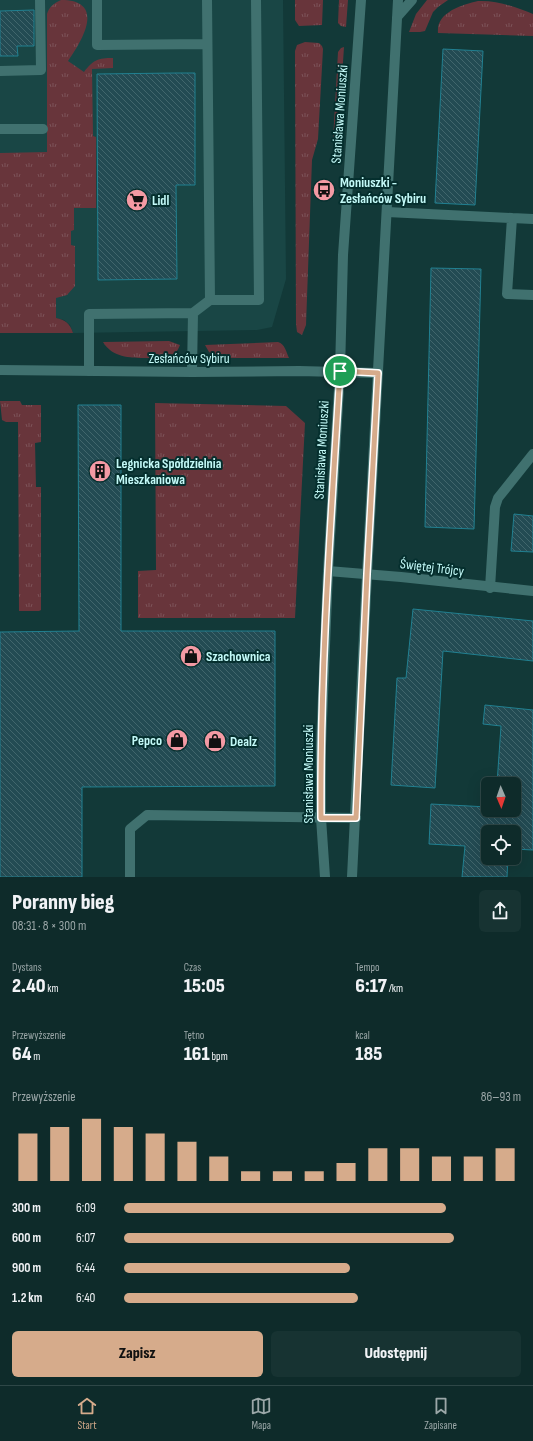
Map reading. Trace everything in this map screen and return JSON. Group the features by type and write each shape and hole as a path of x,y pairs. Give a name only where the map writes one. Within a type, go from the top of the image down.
{"street":[{"path":"0,71 41,70 40,0"},
{"path":"97,0 97,45 207,44"},
{"path":"207,0 210,300"},
{"path":"89,371 88,314 193,313 210,300 259,300 256,0"},
{"name":"Stanisława Moniuszki","path":"325,877 321,818 321,746 328,571 340,371 344,255 361,0"},
{"path":"352,877 398,0"},
{"path":"397,18 412,0"},
{"path":"0,129 43,129"},
{"path":"387,212 533,219"},
{"path":"512,218 507,294 533,295"},
{"path":"192,372 193,313"},
{"name":"Zesłańców Sybiru","path":"0,370 192,372 340,371 378,373"},
{"path":"490,588 495,507 498,498 533,454"},
{"name":"Świętej Trójcy","path":"328,571 533,591"},
{"path":"130,877 130,829 146,816 356,818"}],"shaded area":[{"path":"0,0 283,0 286,279 272,327 257,330 73,333 70,325 64,320 56,318 47,153 0,153"}],"green space":[{"path":"61,0 75,2 83,7 87,14 87,23 80,43 68,61 84,72 96,60 113,58 113,68 92,69 93,136 96,137 96,208 74,208 74,230 71,231 71,245 75,246 75,286 67,295 56,298 56,318 67,322 73,333 0,333 0,153 47,152 47,14 49,9 56,2"},
{"path":"295,0 323,0 322,25 299,26 295,20"},
{"path":"339,0 348,0 346,27 341,26 338,23"},
{"path":"427,0 448,0 433,12 425,31 409,32 416,14"},
{"path":"478,1 499,3 533,14 533,36 438,33 438,26 441,20 451,11 458,7"},
{"path":"305,42 319,43 323,49 318,139 312,160 306,325 302,335 297,332 296,324 295,51 297,45"},
{"path":"344,47 341,92 333,140 338,52"},
{"path":"169,341 180,345 176,352 168,358 138,358 118,355 107,348 103,342"},
{"path":"278,342 284,346 289,358 219,358 209,352 205,345"},
{"path":"0,401 20,401 22,405 41,405 41,442 35,443 36,487 41,487 41,610 39,611 19,611 18,422 6,422 2,420"},
{"path":"155,403 286,406 305,423 295,618 138,618 138,571 156,570"}],"building":[{"path":"34,10 34,46 17,46 18,56 0,56 0,11"},
{"path":"443,49 483,51 475,205 435,203"},
{"name":"Lidl","path":"195,73 195,185 176,185 177,279 98,280 97,74"},
{"path":"431,268 481,269 474,529 425,527"},
{"path":"78,405 121,405 121,631 275,631 275,786 82,787 82,877 0,877 0,632 79,631"},
{"path":"514,514 533,516 533,552 511,551"},
{"path":"413,609 533,621 533,661 443,651 435,788 391,785 397,678 406,678"},
{"path":"485,705 533,710 533,850 521,849 521,825 481,825 481,865 508,865 507,877 462,877 465,846 429,844 431,804 481,807 481,817 521,817 521,777 497,777 501,726 483,724"}],"place":[{"name":"Moniuszki - Zesłańców Sybiru","path":"324,190"},
{"name":"Lidl","path":"137,200"},
{"name":"Legnicka Spółdzielnia Mieszkaniowa","path":"100,471"},
{"name":"Szachownica","path":"191,656"},
{"name":"Pepco","path":"177,740"},
{"name":"Dealz","path":"215,741"}],"route":[{"path":"340,371 378,373 356,818 321,818 321,746 328,571 340,371"}]}
